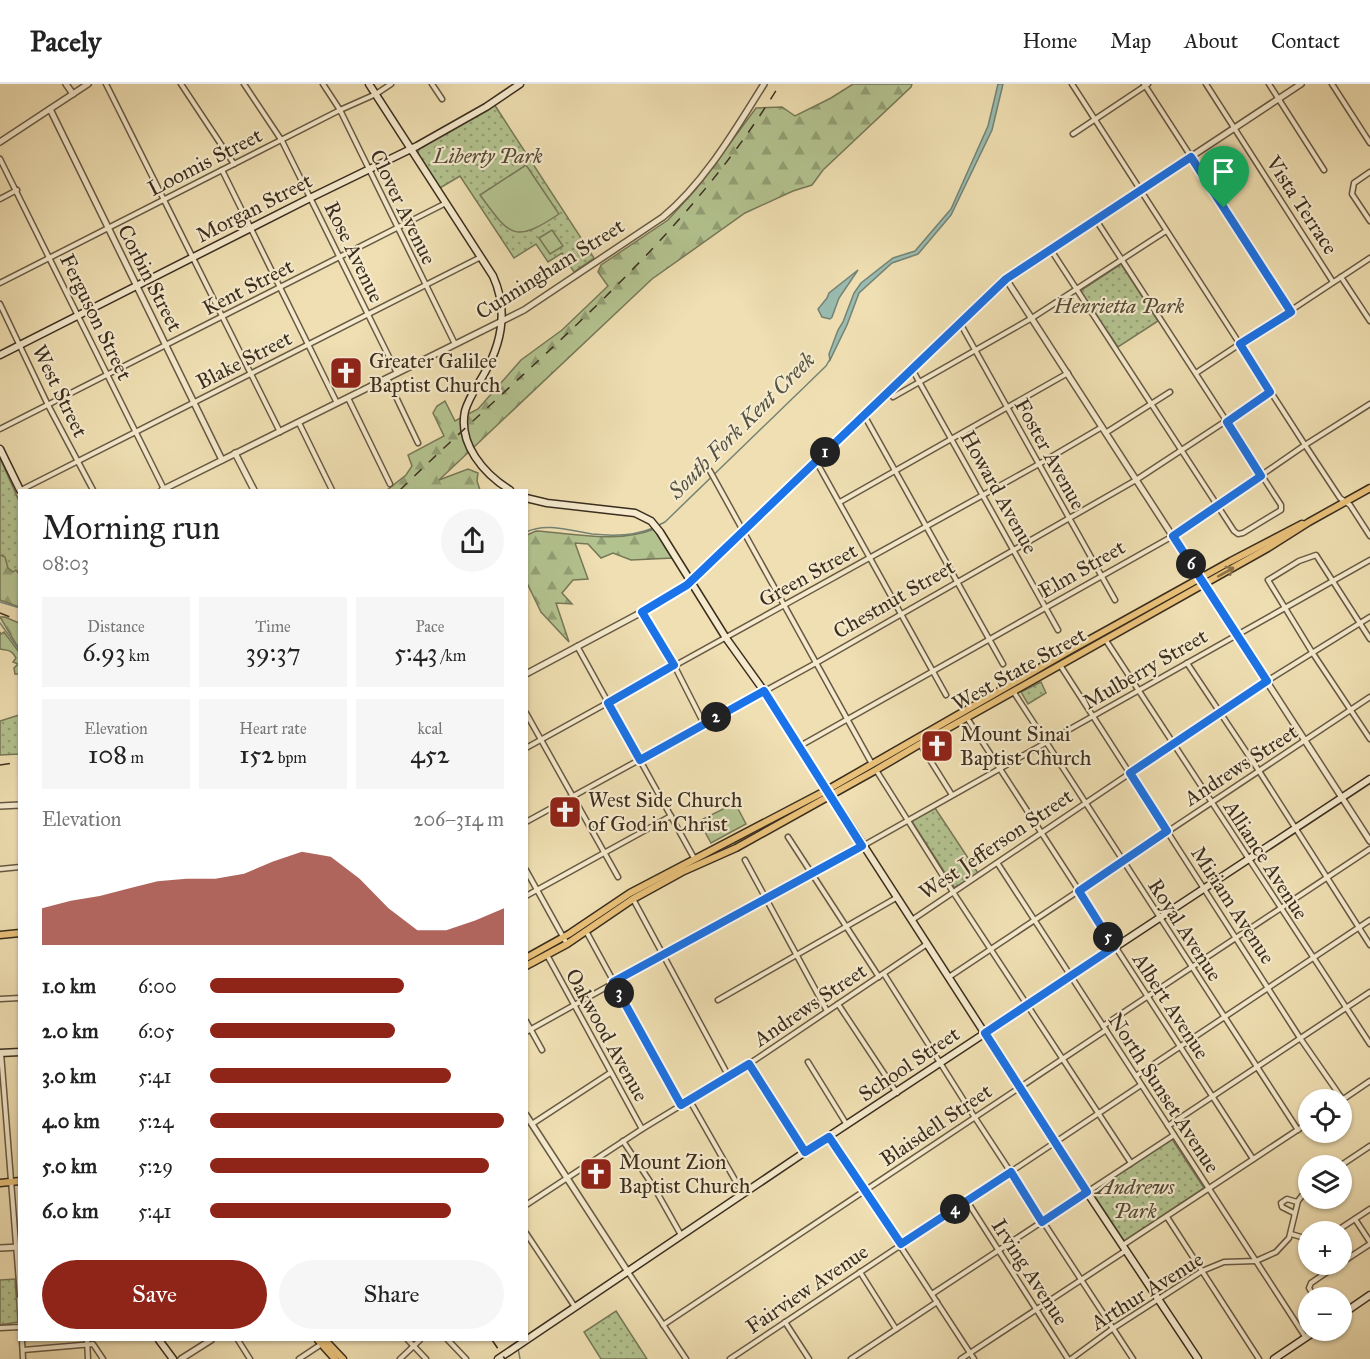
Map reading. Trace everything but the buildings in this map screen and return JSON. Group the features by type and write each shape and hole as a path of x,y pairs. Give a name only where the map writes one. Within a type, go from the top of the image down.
{"main road":[{"path":"369,84 498,286 502,302 502,321 493,356 469,399 464,419 467,439 478,462 493,478 509,489"},
{"name":"Morgan Street","path":"0,355 368,168 411,149 463,121 520,84"},
{"path":"0,449 20,489"},
{"name":"West State Street","path":"874,767 920,744 1012,688 1060,665 1296,525 1309,522 1370,488"},
{"path":"528,498 547,503 634,513 651,521 660,532 726,638 764,691 862,846 1198,1359"},
{"name":"West State Street","path":"528,957 586,931 633,899 682,872 736,848 1201,581"},
{"name":"School Street","path":"528,1338 1370,778"},
{"name":"West State Street","path":"528,965 547,955 630,893 694,858 829,793"},
{"path":"0,935 18,933"},
{"path":"1,1053 18,1052"},
{"path":"0,1183 18,1181"},
{"path":"1352,1307 1370,1295"},
{"path":"160,1341 173,1359"},
{"path":"323,1341 335,1359"},
{"path":"323,1341 343,1359"},
{"name":"School Street","path":"498,1359 524,1341"},
{"path":"1274,1359 1301,1341"}],"street":[{"path":"66,84 73,94"},
{"path":"0,142 88,84"},
{"path":"106,84 280,432"},
{"path":"181,84 234,164"},
{"name":"Rose Avenue","path":"244,84 282,141 397,373"},
{"name":"Clover Avenue","path":"322,84 340,110 455,345"},
{"name":"Loomis Street","path":"0,283 391,84"},
{"path":"432,84 442,99"},
{"name":"Cunningham Street","path":"165,489 524,310 663,217 705,171 764,84"},
{"path":"1072,84 1270,392 1340,498 1350,505 1370,536"},
{"name":"Vista Terrace","path":"1206,84 1334,282"},
{"path":"1269,84 1324,170"},
{"path":"528,673 642,612 687,585 1006,279 1300,84"},
{"path":"1332,84 1370,143"},
{"path":"1074,134 1145,85 1291,312"},
{"name":"Corbin Street","path":"50,109 106,228 222,460"},
{"name":"Ferguson Street","path":"0,159 79,315 163,489"},
{"path":"222,170 338,403"},
{"path":"1370,172 1354,183 1352,194 1370,221"},
{"path":"0,199 17,190"},
{"name":"Kent Street","path":"0,429 446,203"},
{"path":"1052,250 1234,531 1238,534 1243,533 1275,515 1281,510 1281,506 1096,220"},
{"path":"893,397 1032,318 1166,231"},
{"name":"Blake Street","path":"23,489 481,257"},
{"path":"1196,373 1370,258"},
{"name":"Vista Terrace","path":"1341,277 1370,321"},
{"path":"1006,279 1370,841"},
{"name":"West Street","path":"0,304 48,405 92,489"},
{"name":"Foster Avenue","path":"960,322 1115,600"},
{"name":"Howard Avenue","path":"912,369 1058,630"},
{"path":"840,502 1068,374"},
{"path":"387,378 418,443"},
{"name":"Green Street","path":"528,747 1170,392"},
{"name":"Chestnut Street","path":"528,821 816,663 1069,519 1181,452 1270,392"},
{"path":"348,398 390,484"},
{"name":"Elm Street","path":"799,746 1101,574 1173,536 1305,445 1370,404"},
{"path":"864,416 1003,664"},
{"path":"298,423 331,489"},
{"path":"235,453 253,489"},
{"path":"816,460 946,695"},
{"path":"710,471 874,767 1131,1163"},
{"path":"1370,639 1316,555 1299,561 1268,580 1312,652 1370,739"},
{"name":"Mulberry Street","path":"529,1030 1094,717 1236,634 1370,560"},
{"path":"642,612 674,665 704,724"},
{"name":"West Jefferson Street","path":"911,921 1267,681 1370,617"},
{"name":"Alliance Avenue","path":"1105,639 1370,1044"},
{"path":"577,646 694,858"},
{"path":"1187,663 1296,827 1370,945"},
{"name":"Miriam Avenue","path":"1060,665 1335,1089"},
{"name":"Royal Avenue","path":"1012,688 1298,1130"},
{"name":"Andrews Street","path":"948,978 1370,697"},
{"path":"528,716 618,877"},
{"name":"Albert Avenue","path":"967,717 1253,1159"},
{"path":"920,744 952,795"},
{"path":"0,806 18,805"},
{"path":"528,895 671,816"},
{"path":"788,837 846,927 940,1063 1133,1359"},
{"name":"Blaisdell Street","path":"663,1326 1063,1059 1104,1028 1370,849"},
{"path":"745,860 826,1011"},
{"name":"North Sunset Avenue","path":"998,864 1298,1326"},
{"path":"0,869 18,867"},
{"path":"528,873 565,941"},
{"name":"West Jefferson Street","path":"718,1000 896,898"},
{"path":"633,899 729,1077"},
{"path":"1136,1076 1370,920"},
{"path":"586,931 681,1105"},
{"name":"Andrews Street","path":"528,1204 623,1141 749,1064 927,944"},
{"name":"Oakwood Avenue","path":"547,955 642,1129"},
{"path":"1168,1126 1370,992"},
{"path":"0,999 18,998"},
{"path":"838,1004 897,1093"},
{"path":"529,1030 542,1050"},
{"path":"0,1248 18,1247 1,1053"},
{"path":"808,1062 847,1125"},
{"path":"749,1064 805,1152"},
{"path":"532,1124 610,1073"},
{"path":"1352,1093 1370,1081"},
{"name":"Fairview Avenue","path":"730,1359 1098,1112 1142,1085"},
{"path":"690,1101 743,1194"},
{"path":"0,1117 6,1117"},
{"path":"528,1118 686,1359"},
{"path":"961,1359 1081,1280 1208,1188 1298,1130"},
{"path":"932,1294 1174,1135"},
{"path":"829,1137 974,1359"},
{"path":"623,1141 655,1189 682,1236"},
{"path":"1352,1158 1370,1146"},
{"path":"1294,1213 1282,1207 1281,1203 1287,1199 1297,1202 1291,1234 1298,1236"},
{"name":"Irving Avenue","path":"967,1201 1069,1359"},
{"path":"1352,1221 1370,1209"},
{"path":"1167,1216 1259,1359"},
{"path":"1352,1256 1370,1243 1355,1219"},
{"name":"Arthur Avenue","path":"1069,1359 1202,1271 1224,1262 1256,1261 1276,1252 1291,1234"},
{"path":"528,1236 575,1307"},
{"path":"860,1272 896,1329"},
{"path":"1309,1287 1311,1283 1323,1275"},
{"path":"851,1359 938,1302"},
{"path":"785,1322 809,1359"},
{"path":"0,1328 18,1327"},
{"path":"22,1341 23,1359"},
{"path":"181,1359 209,1341"},
{"path":"239,1341 250,1359"},
{"path":"299,1359 323,1341"},
{"path":"409,1341 426,1359"},
{"path":"400,1359 419,1341"},
{"path":"449,1341 466,1359"},
{"path":"23,1350 87,1342 93,1344 103,1359"},
{"path":"87,1342 88,1359"}],"green space":[{"path":"853,84 912,84 823,170 812,185 745,213 652,279 439,480 468,469 478,473 477,481 480,489 388,489 406,475 412,466 408,455 444,436 433,413 437,406 445,401 455,421 478,409 521,360 562,330 608,286 598,272 601,265 668,220 696,189 756,108 782,107 795,116"},
{"name":"Liberty Park","path":"494,104 594,258 574,272 562,253 548,262 536,244 514,258 460,176 440,188 418,154 419,147"},
{"path":"526,165 559,214 522,232 506,227 480,195"},
{"path":"552,230 563,246 550,254 539,238"},
{"name":"Henrietta Park","path":"1121,264 1158,321 1118,347 1080,291"},
{"path":"0,458 18,499 18,606 0,599"},
{"path":"654,529 672,558 631,560 613,553 601,558 588,544 575,543 588,579 573,580 562,593 572,604 556,603 569,642 541,612 528,585 528,535 536,531 610,537"},
{"path":"0,555 5,557 8,568 18,573 18,607 0,600"},
{"path":"0,617 18,623 18,646"},
{"path":"0,632 1,634 4,632 18,651 18,664 13,662 16,658 10,651 0,649"},
{"path":"18,664 18,674 15,674 14,668"},
{"path":"1041,682 1046,693 1028,704 1021,692"},
{"path":"18,715 18,754 0,755 0,721"},
{"path":"735,803 746,824 711,843 699,821"},
{"path":"935,808 978,873 957,887 954,887 913,823 913,820"},
{"name":"Andrews Park","path":"1172,1139 1204,1188 1124,1241 1092,1192"},
{"path":"15,1279 18,1322 0,1325 0,1280"},
{"path":"616,1311 647,1359 601,1359 584,1332"}],"water":[{"path":"998,84 1003,84 992,130 951,215 918,254 892,263 859,293 830,360 829,354 838,330 854,293 861,283 893,258 915,251 951,209 988,126"},
{"path":"858,270 839,298 832,317 830,319 822,317 818,309 829,293"}],"waterway":[{"name":"South Fork Kent Creek","path":"657,526 665,522 826,366 830,359"},
{"name":"South Fork Kent Creek","path":"528,531 550,527 592,534 615,535 639,533 653,528"},
{"name":"South Fork Kent Creek","path":"0,602 18,607"},
{"path":"0,623 18,648"},
{"path":"518,1348 520,1359"}],"railway":[{"path":"401,489 553,347 652,249 698,198 741,143 780,84"},
{"path":"0,613 18,620"},
{"path":"0,765 18,762"},
{"path":"493,1341 505,1359"}],"place":[{"name":"Greater Galilee Baptist Church","path":"346,373"},
{"name":"Mount Sinai Baptist Church","path":"937,746"},
{"name":"West Side Church of God in Christ","path":"565,812"},
{"name":"Mount Zion Baptist Church","path":"596,1174"}],"route":[{"path":"1191,157 1224,208 1291,312 1240,344 1270,392 1227,422 1261,476 1173,536 1267,681 1130,773 1167,831 1079,891 1114,947 985,1033 1087,1192 1042,1222 1011,1172 901,1244 829,1137 805,1152 749,1064 681,1105 613,982 862,846 764,691 640,760 608,703 674,665 642,612 687,585 1006,279 1191,157"}]}
